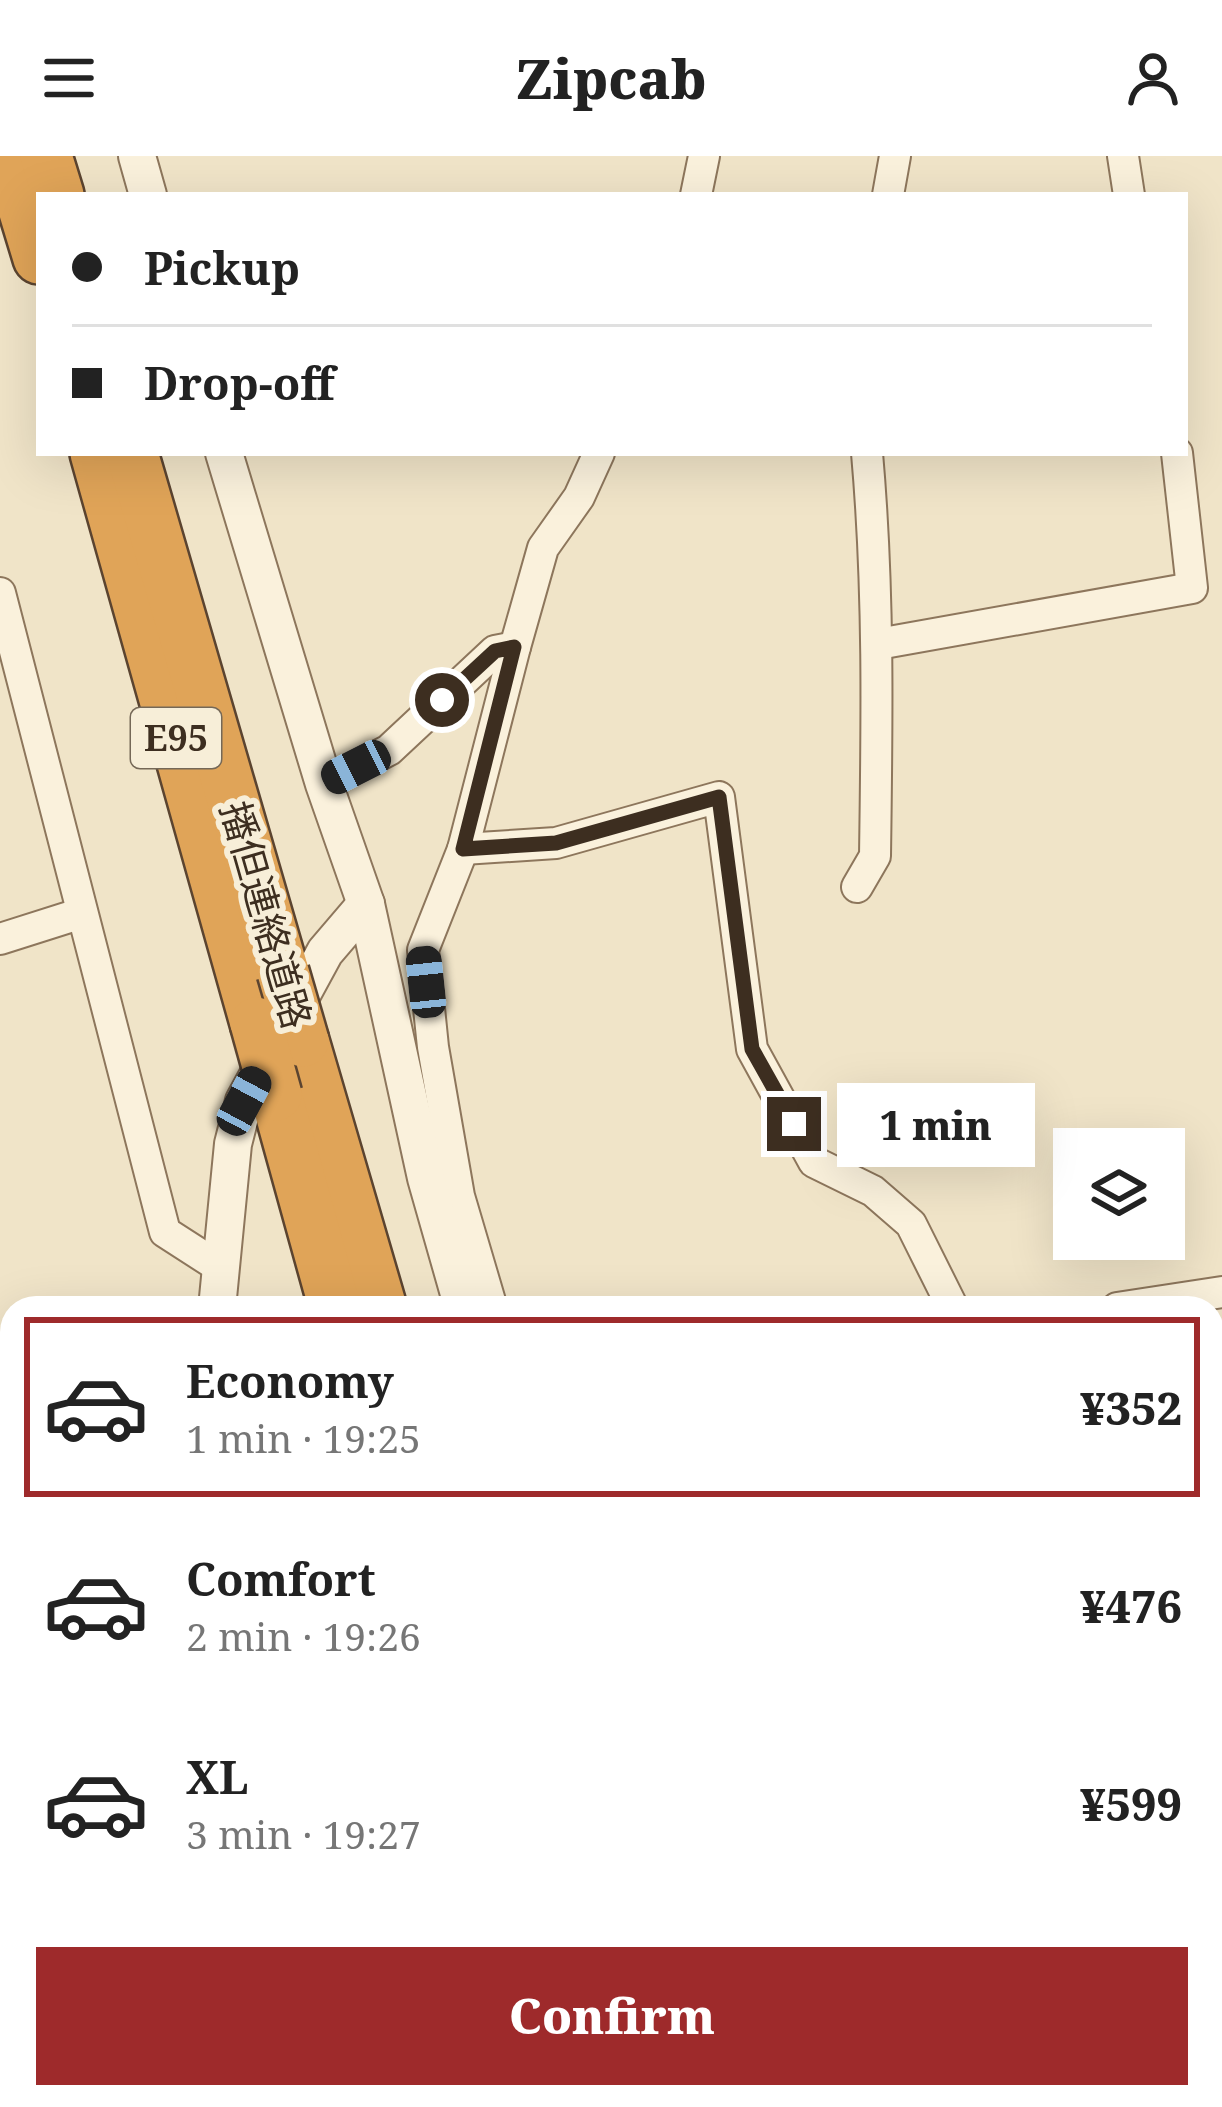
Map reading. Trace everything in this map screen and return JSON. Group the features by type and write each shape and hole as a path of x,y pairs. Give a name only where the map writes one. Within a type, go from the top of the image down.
{"highway":[{"path":"8,156 36,248"},
{"path":"46,156 57,192"},
{"name":"播但連絡道路","path":"97,456 332,1296"},
{"name":"播但連絡道路","path":"134,456 377,1296"}],"street":[{"path":"136,156 147,192"},
{"path":"698,192 704,156"},
{"path":"889,192 896,156"},
{"path":"1123,156 1129,192"},
{"path":"225,456 324,784 366,904 426,1178 460,1296"},
{"path":"489,1296 460,1196 433,1047 423,950 463,849 543,548 579,497 598,456"},
{"path":"857,886 874,856 878,644 867,456"},
{"path":"878,644 1192,588 1177,456"},
{"path":"0,593 165,1232 221,1268"},
{"path":"324,784 389,750 495,651 514,647"},
{"path":"463,849 556,843 719,797 752,1049 814,1162 873,1191 911,1224 947,1296"},
{"path":"218,1296 233,1144 244,1101 325,952 366,904"},
{"path":"0,939 82,913"}],"route":[{"path":"442,700 495,651 514,647 463,849 556,843 719,797 752,1049 794,1124"}]}
